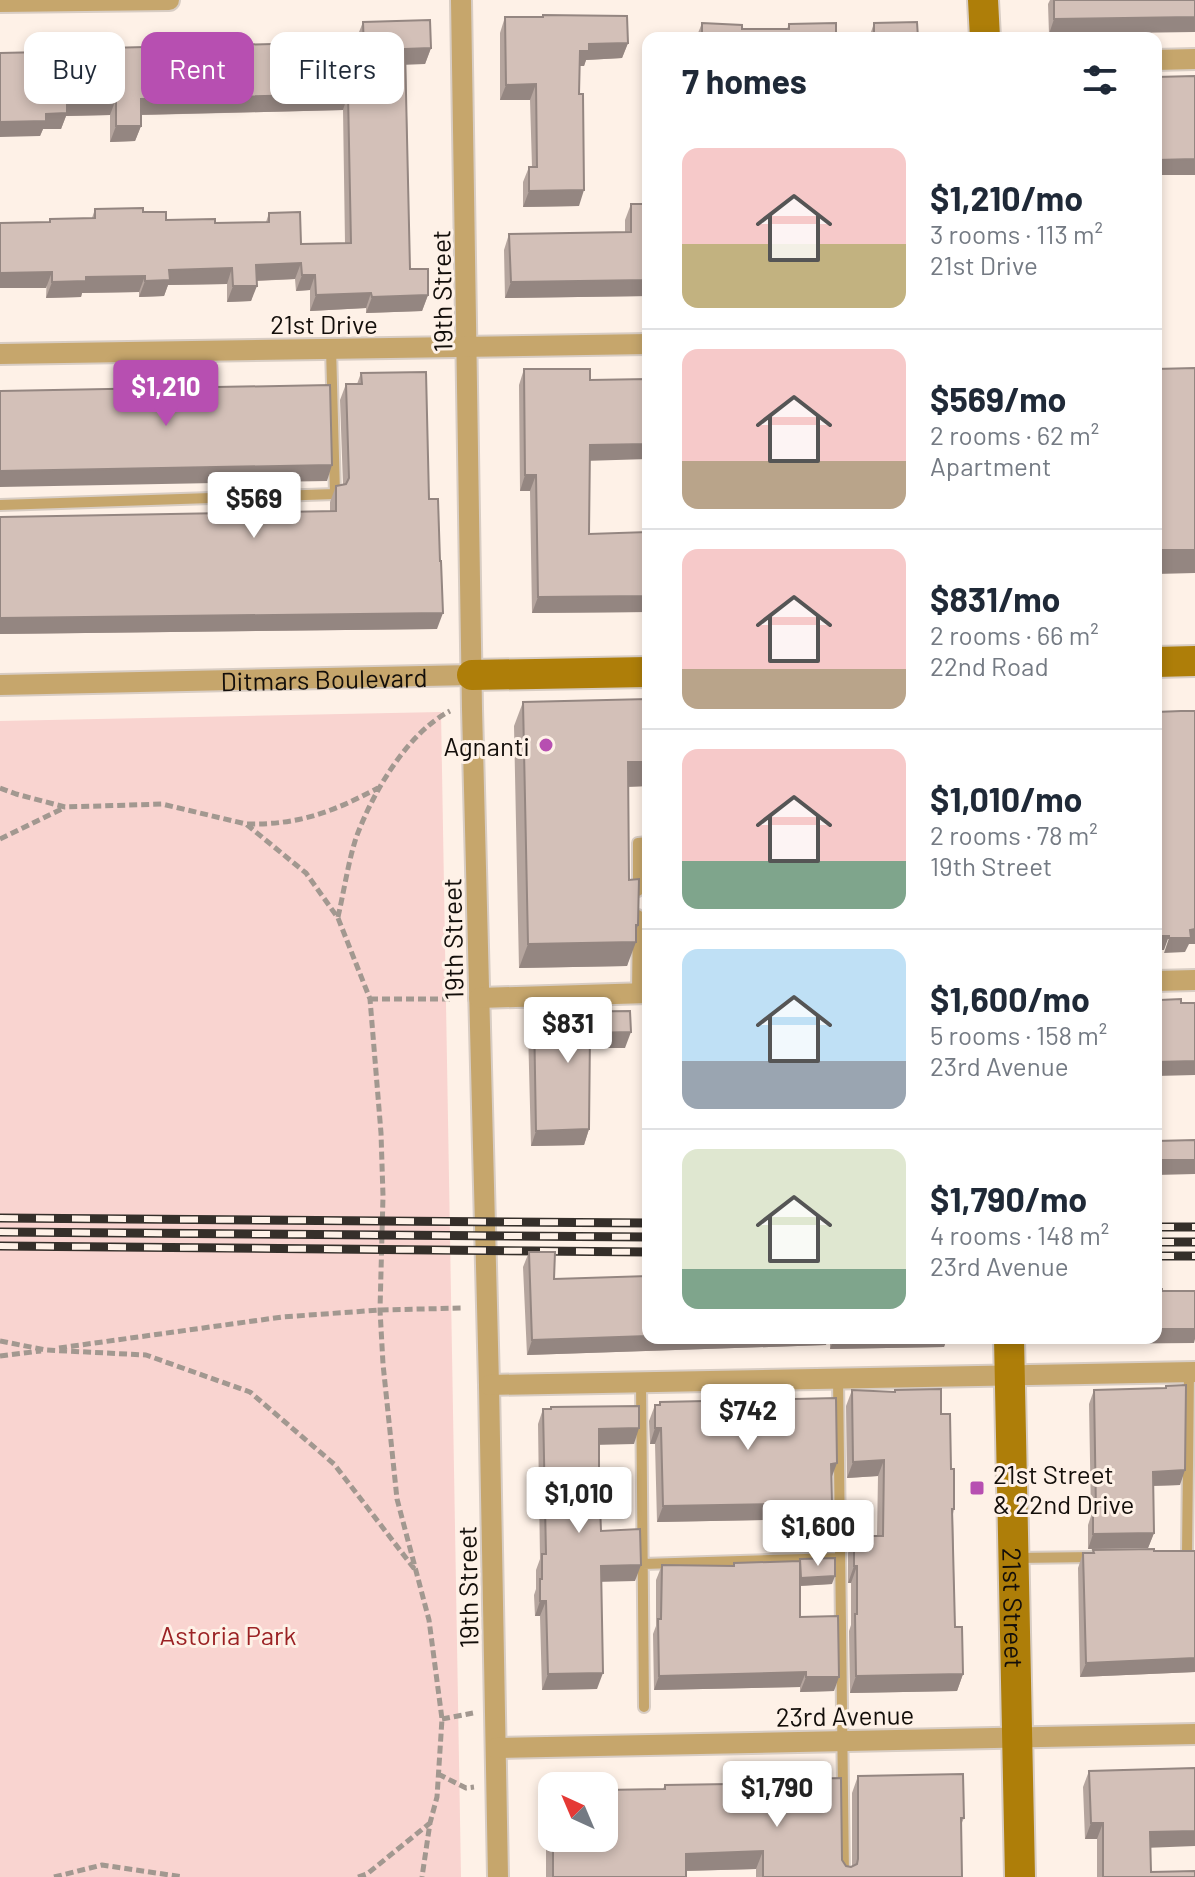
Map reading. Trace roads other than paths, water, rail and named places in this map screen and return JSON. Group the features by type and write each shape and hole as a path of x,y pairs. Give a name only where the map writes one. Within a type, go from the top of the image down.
{"street":[{"path":"0,2 169,0"},
{"name":"19th Street","path":"461,0 498,1877"},
{"path":"983,0 985,32"},
{"path":"1162,60 1195,59"},
{"name":"21st Drive","path":"0,354 642,344"},
{"path":"1162,662 1195,661"},
{"name":"Ditmars Boulevard","path":"0,685 642,672"},
{"path":"1162,981 1195,980"},
{"path":"479,998 642,993"},
{"name":"21st Street","path":"1009,1344 1020,1877"},
{"path":"489,1385 1192,1372"},
{"name":"23rd Avenue","path":"496,1748 1195,1734"}],"lane":[{"path":"0,505 335,494 331,348"},
{"path":"642,843 638,843 642,963"},
{"path":"1172,1556 1191,1555 1192,1372"},
{"path":"838,1378 844,1877"},
{"path":"641,1382 644,1707"},
{"path":"1013,1558 1100,1557"},
{"path":"643,1564 840,1558"}],"railway":[{"path":"0,1218 642,1223"},
{"path":"1162,1227 1195,1227"},
{"path":"0,1232 642,1237"},
{"path":"1162,1242 1195,1242"},
{"path":"0,1246 642,1252"},
{"path":"1162,1256 1195,1256"}],"place":[{"name":"Agnanti","path":"546,745"},
{"name":"21st Street & 22nd Drive","path":"977,1488"}],"park label":[{"name":"Astoria Park","path":"228,1634"}]}
